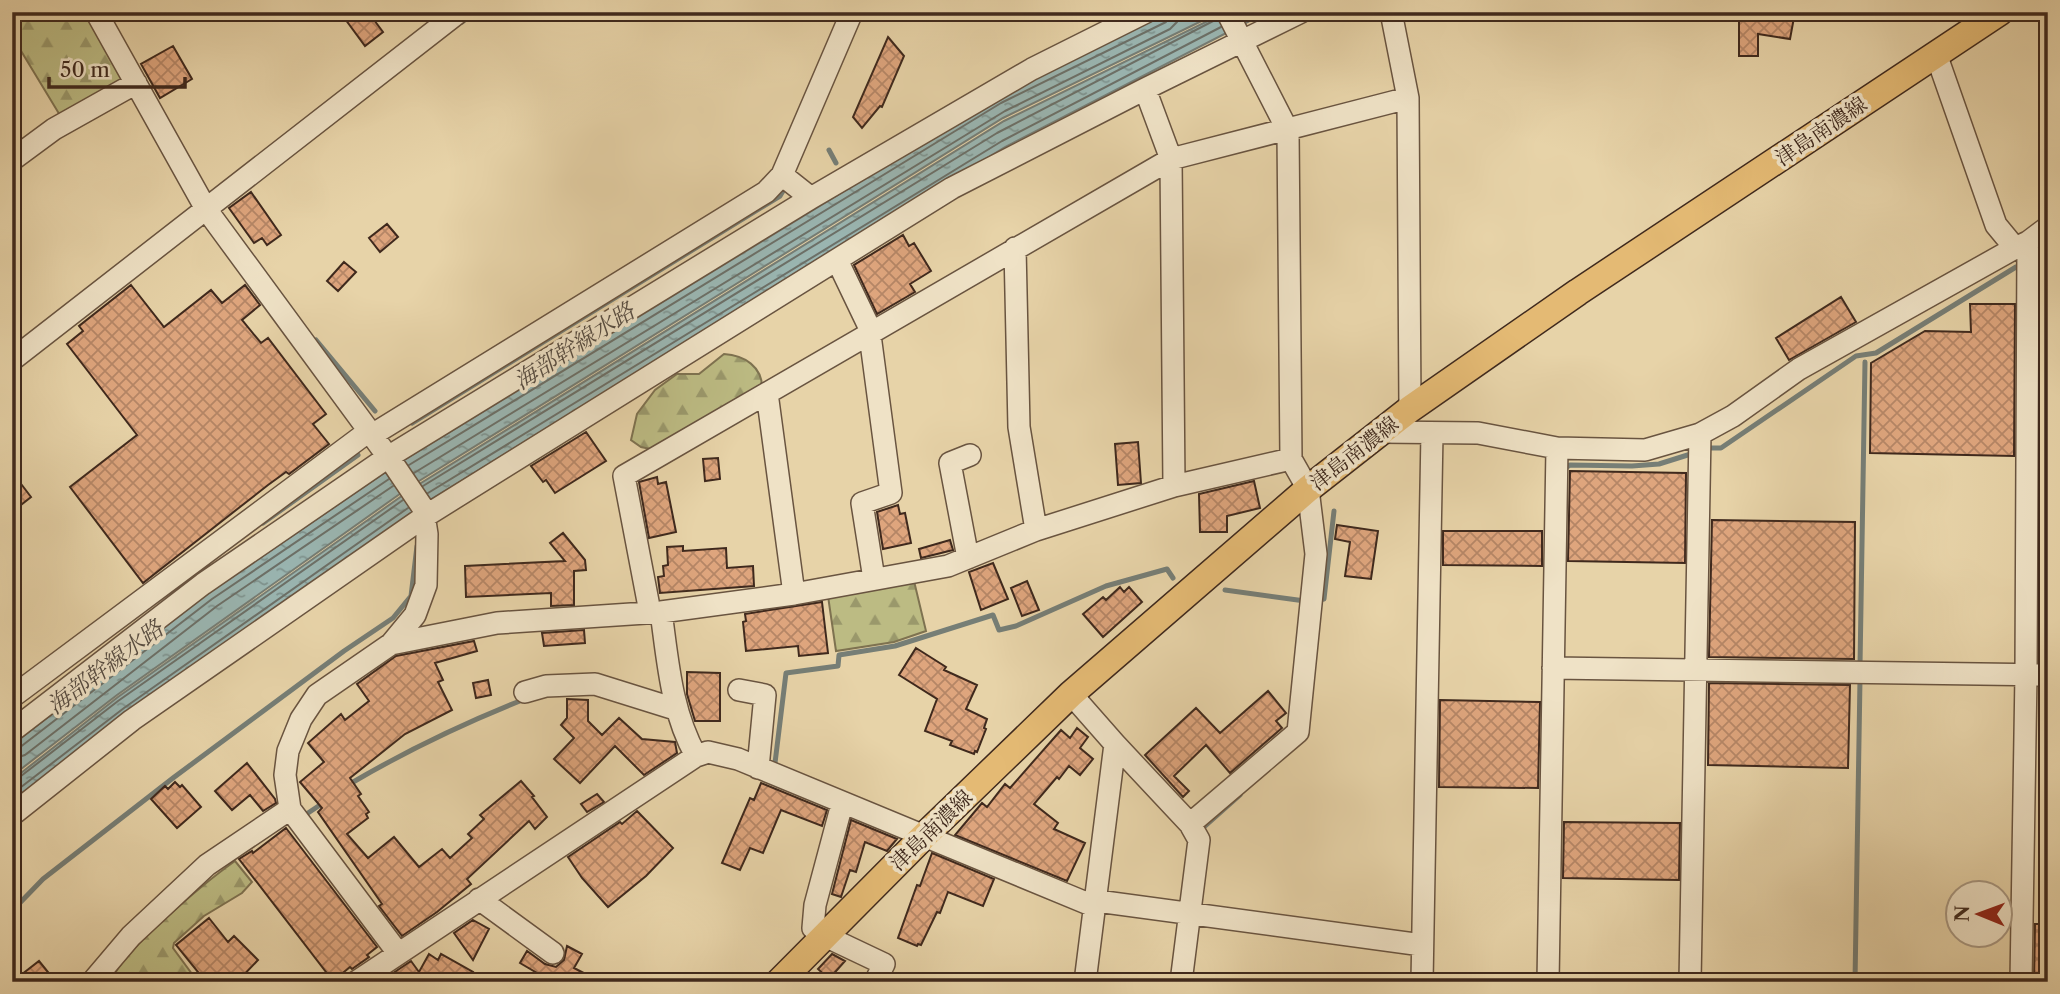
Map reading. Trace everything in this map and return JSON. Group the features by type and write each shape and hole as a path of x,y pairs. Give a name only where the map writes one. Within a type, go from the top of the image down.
{"main road":[{"name":"津島南濃線","path":"779,982 923,837 1071,694 1308,489 1410,409 1578,292 2000,12"}],"street":[{"path":"96,12 206,209 391,461 423,512 427,534 426,585 415,615 391,644 317,695 301,719 288,751 285,775 290,809 398,953"},
{"path":"12,360 459,12"},
{"path":"12,697 370,433 766,192 782,175 852,12"},
{"path":"12,731 202,584 391,461 810,198 1032,69 1146,12"},
{"path":"12,815 132,720 423,512 952,188 1144,89 1235,27 1301,12"},
{"path":"1391,12 1408,98 1410,409"},
{"path":"1190,824 1298,732 1317,554 1308,489 1291,459 1288,131 1235,27"},
{"path":"1936,54 1996,225 2022,245"},
{"path":"12,160 54,129 136,83"},
{"path":"1144,89 1171,159 1174,486"},
{"path":"696,756 685,737 675,709 624,476 1171,159 1408,98"},
{"path":"782,175 810,198"},
{"path":"1380,432 1478,433 1557,448 1645,450 1700,433 1733,416 1799,369 2022,245 2048,227"},
{"path":"2021,982 2037,675 2022,245"},
{"path":"1015,248 1019,427 1036,530"},
{"path":"837,260 871,334 891,493 862,503 874,579"},
{"path":"767,393 794,594"},
{"path":"1422,982 1432,433"},
{"path":"1690,982 1700,433"},
{"path":"1548,982 1557,448"},
{"path":"968,558 950,463 970,454"},
{"path":"391,644 497,623 655,612 794,594 948,566 1036,530 1174,486 1291,459"},
{"path":"1553,668 2037,675"},
{"path":"525,692 546,685 595,684 675,709"},
{"path":"739,690 765,695 758,768"},
{"path":"1071,694 1190,824 1199,841 1181,982"},
{"path":"1085,982 1097,904 1115,744"},
{"path":"356,982 696,756 708,752 738,759 923,837 1097,904 1422,945"},
{"path":"842,804 815,905 813,928 824,936 884,964 875,982"},
{"path":"92,982 131,936 207,865 290,809"},
{"path":"479,899 553,953"}],"green space":[{"path":"12,12 87,12 122,71 122,84 61,117 12,36"},
{"path":"724,354 739,357 751,364 759,374 762,389 655,450 641,447 631,440 637,414 655,390 677,374 699,374"},
{"path":"914,581 926,631 894,642 836,651 828,596"},
{"path":"235,861 252,882 242,893 204,916 174,943 173,948 192,974 190,982 112,982 117,970 146,937 186,900"}],"water":[{"path":"1169,12 1220,12 1003,118 411,486 117,695 12,776 12,745 208,593 396,465 998,97"},
{"path":"1226,12 1267,12 1005,147 425,503 12,803 12,780 118,697 413,488 1004,121"}],"building":[{"path":"340,12 368,12 383,32 365,46"},
{"path":"1739,12 1795,12 1790,39 1758,34 1758,56 1739,56"},
{"path":"888,37 904,56 882,107 880,106 862,128 853,117"},
{"path":"173,46 192,79 160,98 141,64"},
{"path":"251,192 281,235 267,245 262,238 254,243 229,208"},
{"path":"387,224 398,237 380,252 369,238"},
{"path":"903,235 909,246 914,243 931,271 910,284 915,292 877,314 854,265"},
{"path":"344,262 356,272 338,291 327,281"},
{"path":"131,285 164,327 211,290 222,303 245,285 260,305 242,320 261,343 268,338 326,414 313,424 329,444 289,474 286,472 268,485 143,583 70,487 137,435 67,344 83,331 79,326"},
{"path":"1841,297 1856,322 1789,360 1776,338"},
{"path":"2041,303 2048,303 2048,419 2040,419"},
{"path":"1970,304 2015,304 2014,456 1870,453 1871,363 1925,331 1971,332"},
{"path":"586,432 606,461 555,493 531,466"},
{"path":"1138,442 1141,483 1118,485 1115,444"},
{"path":"718,458 720,479 705,481 703,459"},
{"path":"1570,471 1686,473 1685,563 1568,561"},
{"path":"12,472 31,497 12,512"},
{"path":"657,477 658,484 666,482 676,532 649,538 639,482"},
{"path":"1254,481 1260,508 1227,516 1227,532 1200,532 1199,494"},
{"path":"898,505 900,514 905,513 911,543 883,549 877,512"},
{"path":"1712,520 1855,522 1854,659 1709,657"},
{"path":"1337,525 1378,531 1371,579 1345,576 1350,542 1335,539"},
{"path":"1443,531 1542,531 1542,566 1443,565"},
{"path":"563,533 585,560 586,570 574,571 574,605 551,606 551,593 466,597 465,566 565,561 550,543"},
{"path":"950,540 953,550 921,558 919,549"},
{"path":"683,546 683,551 726,548 727,568 753,566 754,586 660,593 658,577 664,576 663,566 668,565 667,547"},
{"path":"993,563 1008,599 981,610 969,572"},
{"path":"1027,581 1039,610 1022,616 1011,588"},
{"path":"1120,587 1124,592 1129,587 1142,602 1103,637 1083,614 1103,597 1106,600"},
{"path":"822,602 828,653 799,656 798,646 746,651 743,622 746,621 745,614"},
{"path":"584,630 585,643 544,646 542,633"},
{"path":"474,641 477,651 435,663 443,680 438,682 452,710 405,734 350,778 369,812 366,814 368,818 347,834 368,858 394,837 419,867 442,849 450,858 472,838 468,834 484,819 480,815 521,781 547,817 535,829 529,821 467,879 471,884 402,936 379,906 382,904 318,812 322,808 300,782 324,762 308,743 341,714 345,720 369,701 357,684 396,656"},
{"path":"916,648 946,667 944,670 977,685 966,709 987,719 986,729 974,754 950,745 952,741 925,731 937,699 899,675"},
{"path":"687,672 720,673 720,721 695,721 687,694"},
{"path":"488,680 491,695 476,698 473,683"},
{"path":"1709,683 1850,685 1848,768 1708,765"},
{"path":"1268,691 1286,713 1276,721 1282,728 1230,773 1206,745 1174,776 1189,791 1183,797 1145,755 1196,708 1220,733"},
{"path":"567,699 588,700 588,721 602,735 619,718 642,739 675,742 677,753 644,775 615,746 580,783 554,759 574,738 561,725 567,718"},
{"path":"1440,700 1540,702 1538,788 1439,787"},
{"path":"1077,728 1088,737 1080,748 1093,759 1080,775 1069,766 1034,804 1058,823 1054,829 1085,843 1067,881 955,835 982,803 987,807 1005,784 1010,788 1061,730 1070,738"},
{"path":"247,763 275,799 276,803 263,811 250,795 232,810 215,791"},
{"path":"175,782 180,787 182,785 201,807 177,828 151,799 165,786 168,789"},
{"path":"761,783 827,810 822,826 781,810 763,853 750,848 740,870 722,863 750,798 754,800"},
{"path":"597,794 604,802 587,812 581,804"},
{"path":"637,811 673,848 646,876 608,907 582,878 568,857 620,822 622,824"},
{"path":"851,820 897,839 887,851 865,842 856,872 850,870 841,897 832,894"},
{"path":"1564,822 1680,823 1679,880 1563,878"},
{"path":"286,828 377,947 367,955 369,957 352,969 350,967 333,981 239,859 252,851 253,853"},
{"path":"932,853 994,879 983,906 948,892 940,913 937,912 921,945 917,946 898,938"},
{"path":"209,918 228,942 234,936 258,960 237,982 206,982 176,945"},
{"path":"473,920 489,929 473,960 454,933"},
{"path":"2035,924 2048,924 2048,982 2034,982"},
{"path":"567,946 582,954 574,968 601,982 539,982 542,976 520,963 527,951 545,964 556,967 564,960"},
{"path":"429,954 438,960 441,954 473,972 468,982 380,982 411,961 419,972"},
{"path":"832,954 845,961 829,979 818,969"},
{"path":"39,961 56,982 12,982"}],"waterway":[{"path":"462,22 474,12"},
{"path":"829,150 836,163"},
{"name":"海部幹線水路","path":"412,423 780,196 783,191"},
{"path":"1704,448 1721,448 1856,356 1876,353 2016,267"},
{"path":"316,340 375,411"},
{"path":"1860,666 1865,362"},
{"path":"1565,472 1565,468 1570,465 1659,464 1694,453"},
{"path":"263,523 358,455"},
{"path":"1319,600 1324,599 1334,511"},
{"path":"12,911 43,879 173,778 344,651 393,618 411,596 417,546"},
{"path":"775,763 786,673 838,666 839,655 895,646 993,615 999,630 1016,626 1106,586 1167,569 1173,578"},
{"path":"1225,590 1305,601"},
{"path":"1855,982 1860,679"},
{"path":"348,785 435,739 525,699"},
{"path":"1204,827 1240,795"},
{"path":"305,815 323,803"}]}
